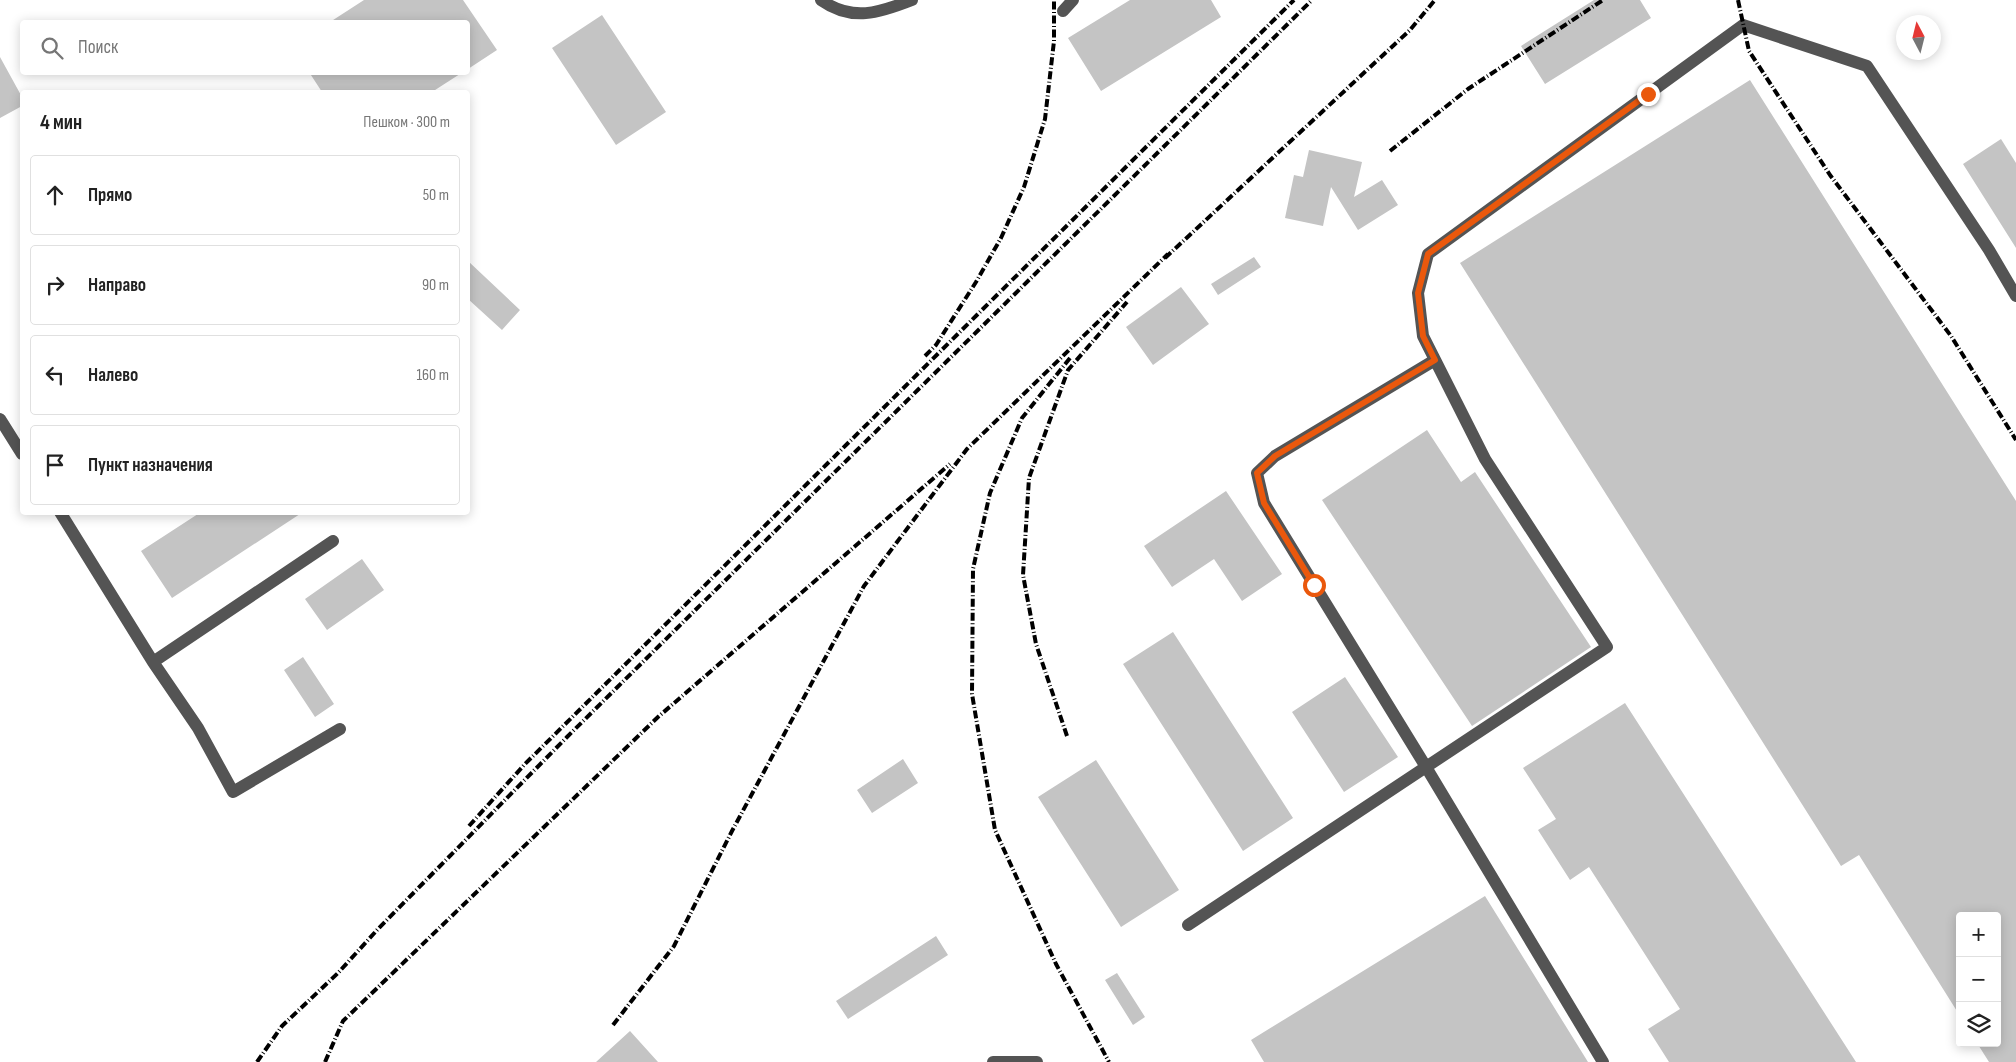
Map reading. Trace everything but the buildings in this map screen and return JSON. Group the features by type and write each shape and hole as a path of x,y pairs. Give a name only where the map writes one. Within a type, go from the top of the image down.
{"lane":[{"path":"820,0 842,13 880,12 912,0"},
{"path":"1063,11 1074,0"},
{"path":"1188,925 1607,647 1485,459 1423,336 1418,293 1428,254 1743,25 1867,66 1989,250 2016,296"},
{"path":"1435,360 1275,456 1257,473 1264,503 1426,767 1602,1062"},
{"path":"0,419 20,451"},
{"path":"62,515 153,662 198,728 233,792 340,729"},
{"path":"153,662 333,541"},
{"path":"993,1062 1037,1062"}],"railway":[{"path":"925,356 936,345 976,282 1001,238 1024,187 1045,119 1054,41 1054,0"},
{"path":"469,826 525,764 1294,0"},
{"path":"257,1062 282,1026 338,973 378,929 567,737 1312,0"},
{"path":"1165,258 1410,30 1435,0"},
{"path":"1390,151 1468,89 1603,0"},
{"path":"1738,0 1749,51 1830,175 1951,336 2016,440"},
{"path":"613,1025 674,946 732,831 864,586 967,449 1168,254"},
{"path":"1067,736 1036,644 1023,575 1029,478 1068,370 1127,302"},
{"path":"1070,358 1022,418 990,493 973,569 972,694 995,830 1056,964 1109,1062"},
{"path":"325,1062 343,1021 658,717 950,464"}],"route":[{"path":"1314,585 1264,503 1257,473 1275,456 1435,360 1423,336 1418,293 1428,254 1648,94"}]}
